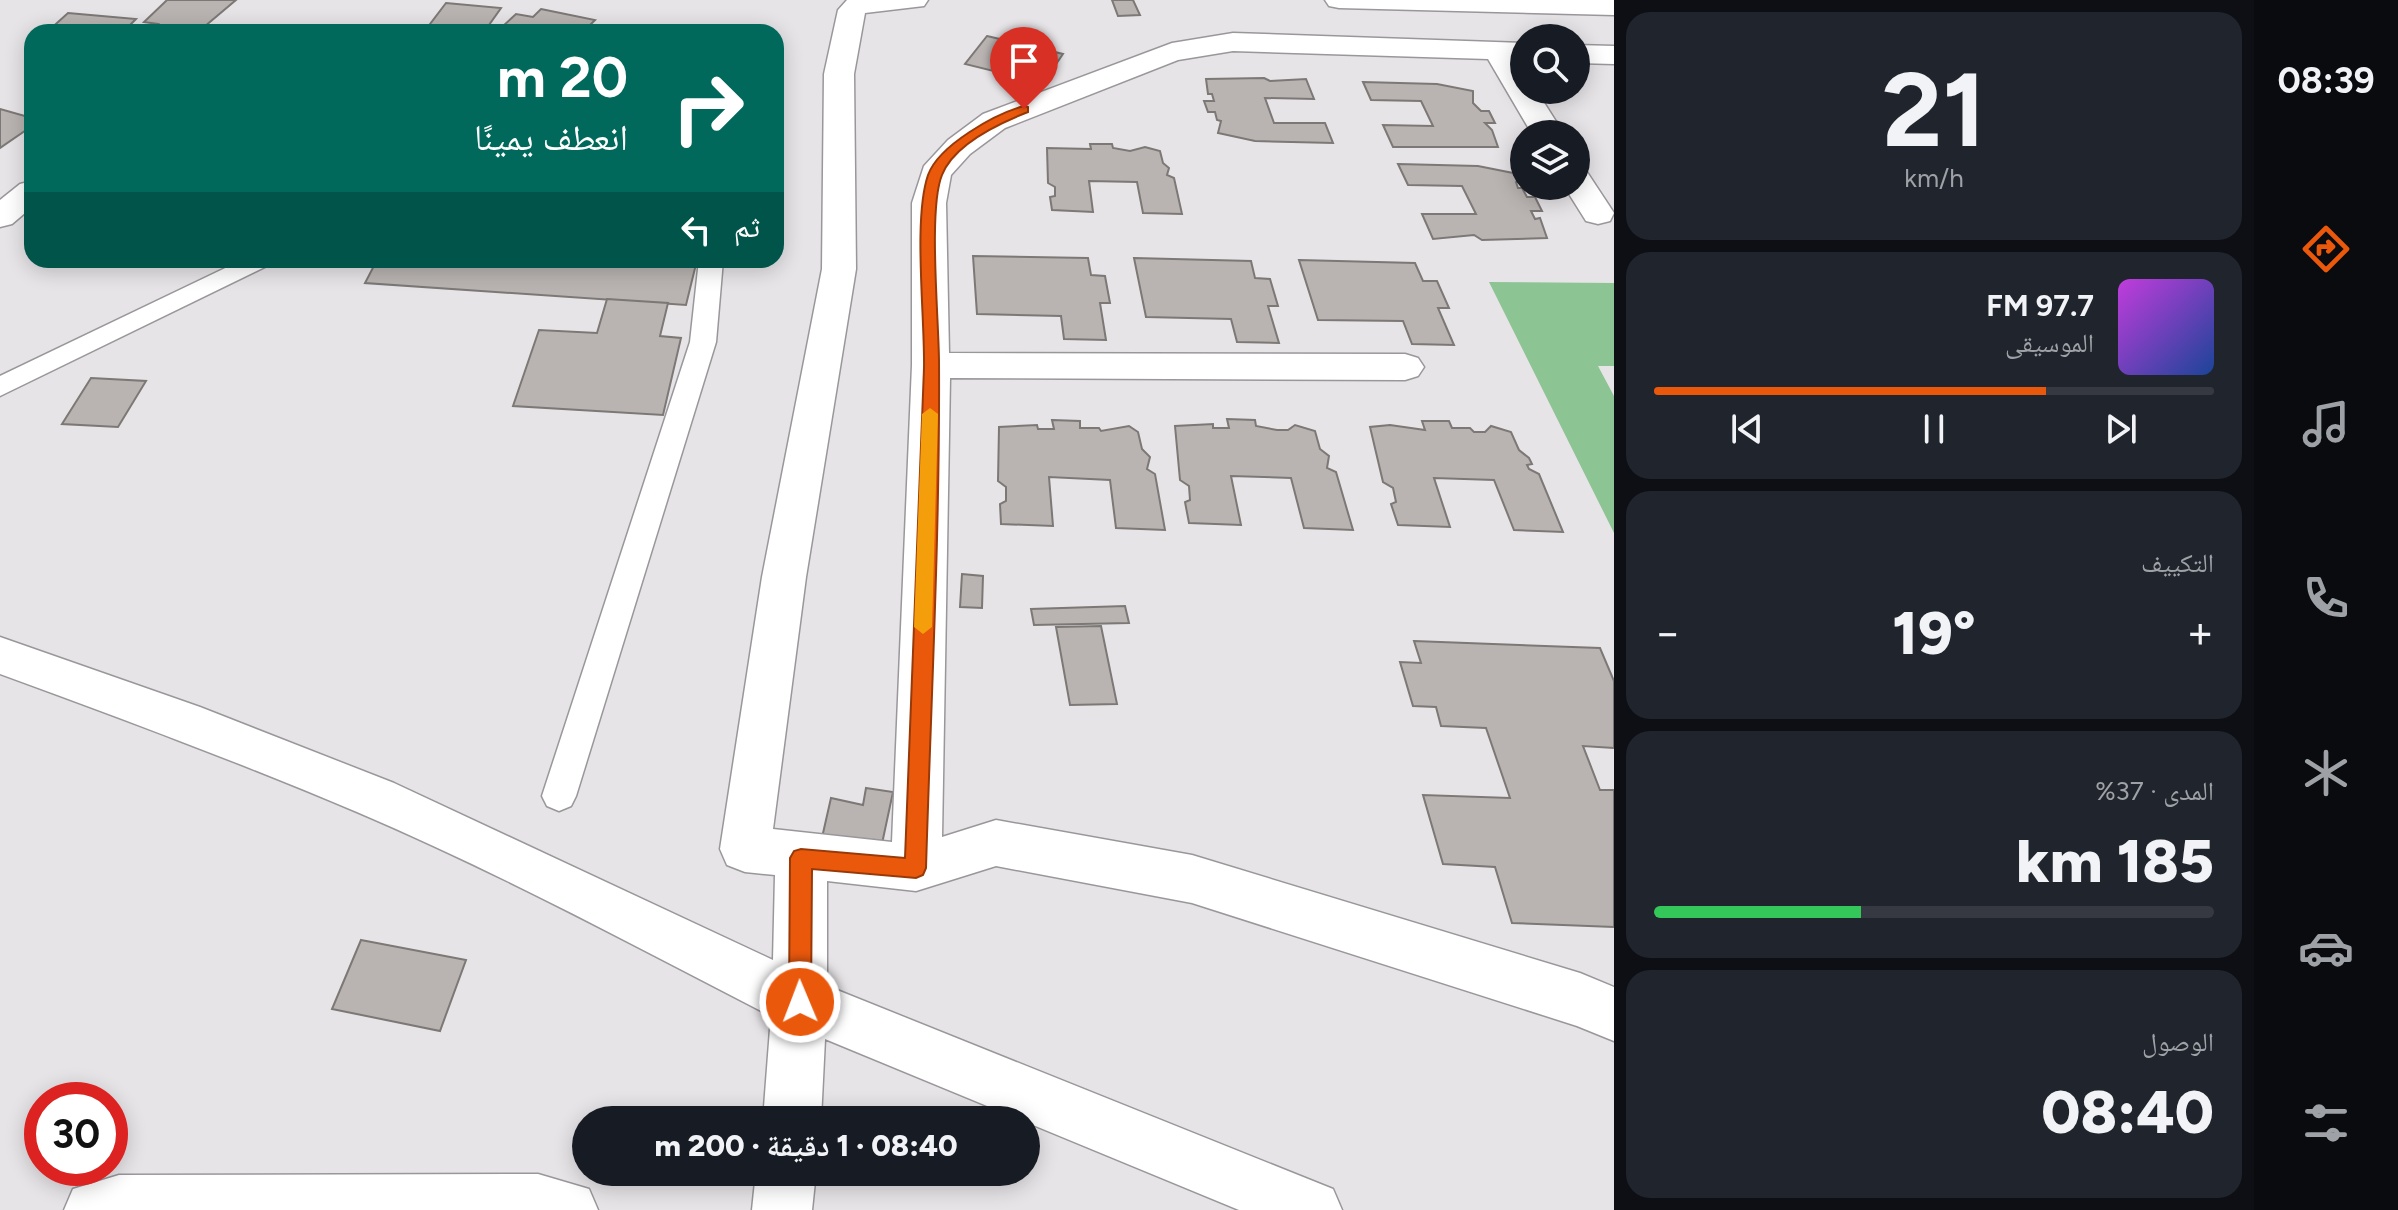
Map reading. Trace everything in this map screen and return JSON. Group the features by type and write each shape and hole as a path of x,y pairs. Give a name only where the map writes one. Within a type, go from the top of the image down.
{"street":[{"path":"914,0 862,2 852,10 839,74 839,269 784,577 745,849 801,858 916,868 996,843 1192,879 1580,1000 1614,1014"},
{"path":"1339,0 1614,7"},
{"path":"916,868 931,365 929,203 935,173 959,147 994,121 1172,52 1233,42 1510,52"},
{"path":"1590,54 1614,55"},
{"path":"0,217 24,198"},
{"path":"1589,200 1598,214"},
{"path":"931,365 1405,367"},
{"path":"0,655 183,721 377,798 619,911 800,1002 1312,1210"},
{"path":"793,1106 800,1002 801,858"},
{"path":"782,1210 785,1186"},
{"path":"94,1210 119,1205 476,1204 538,1204 568,1210"}],"lane":[{"path":"0,387 245,268"},
{"path":"559,796 703,342 710,268"}],"green space":[{"path":"1489,282 1614,283 1614,366 1598,366 1614,396 1614,533"}],"building":[{"path":"167,0 236,0 208,24 144,22"},
{"path":"1112,0 1133,0 1140,15 1118,16"},
{"path":"446,3 501,8 490,24 430,24"},
{"path":"541,9 595,20 591,24 505,24 516,14 533,17"},
{"path":"68,13 136,19 131,24 56,24"},
{"path":"987,36 1063,54 1043,83 965,64"},
{"path":"1264,78 1270,81 1306,79 1314,99 1265,98 1274,123 1325,123 1333,143 1255,141 1218,133 1221,121 1217,120 1215,112 1208,112 1204,101 1214,101 1212,94 1208,94 1206,79"},
{"path":"1363,82 1437,84 1473,91 1473,103 1481,111 1489,111 1495,123 1485,123 1492,130 1498,147 1393,147 1383,125 1433,126 1421,101 1371,100"},
{"path":"0,109 24,116 24,132 0,148"},
{"path":"1090,144 1112,144 1113,148 1130,151 1145,147 1160,151 1163,163 1169,168 1167,175 1174,178 1182,214 1143,213 1137,182 1089,181 1093,212 1052,210 1050,197 1055,196 1055,187 1048,183 1047,148 1091,149"},
{"path":"1398,164 1478,166 1510,172 1510,200 1536,200 1542,211 1531,211 1535,219 1540,218 1547,238 1482,240 1474,235 1433,239 1422,214 1476,214 1462,186 1408,185"},
{"path":"973,256 1088,258 1091,275 1105,276 1110,303 1100,303 1106,340 1064,339 1061,316 977,314"},
{"path":"1134,258 1251,261 1255,278 1270,279 1278,306 1268,306 1279,343 1237,342 1231,319 1146,317"},
{"path":"1299,260 1415,263 1423,281 1437,281 1449,308 1438,308 1454,345 1412,344 1403,321 1318,320"},
{"path":"373,268 695,268 686,305 365,283"},
{"path":"607,299 668,303 660,336 681,338 663,415 513,406 539,330 597,333"},
{"path":"91,378 146,381 118,427 62,424"},
{"path":"1227,419 1255,420 1256,426 1277,430 1288,430 1295,425 1315,431 1320,449 1329,456 1327,468 1336,472 1353,530 1304,528 1291,478 1231,476 1241,525 1189,523 1185,502 1190,500 1189,486 1180,480 1175,426 1213,424 1213,428 1229,428"},
{"path":"1052,420 1080,421 1080,428 1099,428 1101,431 1129,426 1138,432 1142,449 1150,457 1147,469 1155,474 1165,530 1116,528 1110,480 1049,477 1053,526 1001,524 1000,504 1006,501 1006,487 998,481 999,427 1037,425 1038,429 1054,429"},
{"path":"1422,421 1449,421 1452,428 1470,428 1474,432 1485,432 1491,426 1511,432 1519,450 1532,464 1527,465 1529,469 1539,474 1563,532 1514,530 1494,480 1434,478 1450,527 1398,525 1391,504 1396,502 1393,488 1383,482 1370,427 1390,425 1425,430"},
{"path":"962,574 983,576 982,608 960,607"},
{"path":"1125,606 1129,623 1034,625 1031,609"},
{"path":"1101,626 1117,704 1070,705 1056,627"},
{"path":"1414,641 1600,648 1614,681 1614,748 1583,746 1600,790 1614,790 1614,927 1512,923 1495,867 1443,864 1423,795 1510,798 1486,728 1441,726 1436,707 1413,706 1400,662 1421,663"},
{"path":"866,788 893,792 880,853 821,842 831,798 863,805"},
{"path":"361,940 466,960 440,1031 332,1009"}],"slow traffic":[{"path":"923,627 930,414"}],"route":[{"path":"800,1002 801,858 916,868 931,365 929,203 935,173 959,147 994,121 1024,109"}]}
